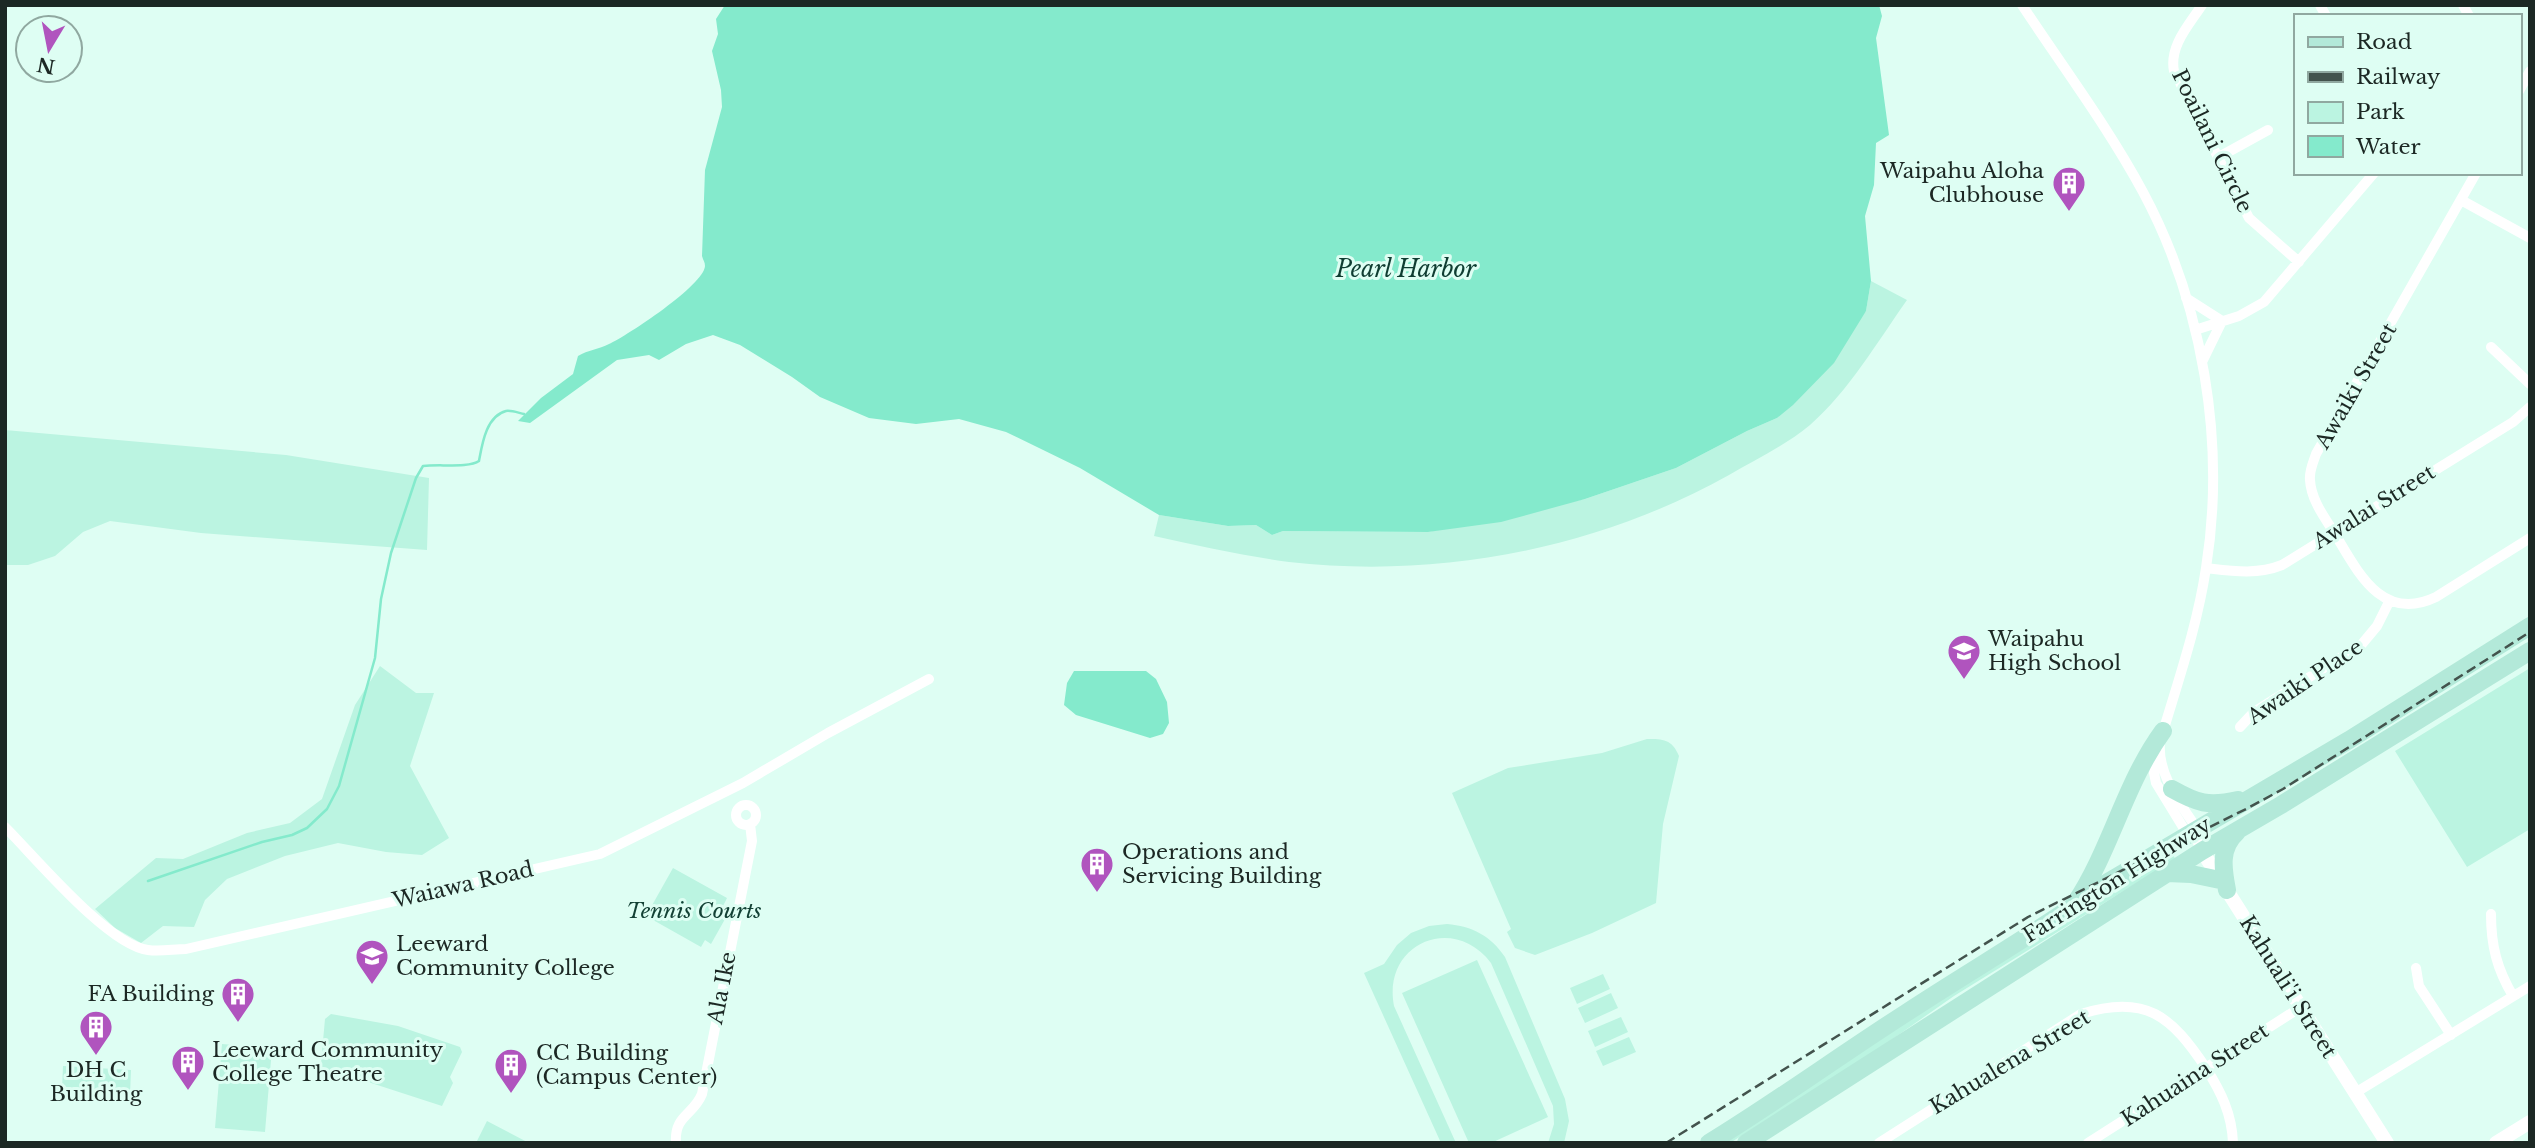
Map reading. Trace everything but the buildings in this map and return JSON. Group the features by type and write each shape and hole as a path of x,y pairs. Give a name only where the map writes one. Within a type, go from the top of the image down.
{"main road":[{"name":"Farrington Highway","path":"1709,1143 1775,1102 1903,1014 2073,908 2108,882 2258,795 2530,626"},
{"name":"Farrington Highway","path":"1746,1143 2202,851 2530,651"},
{"path":"2073,908 2149,751 2163,731"},
{"path":"2172,789 2197,802 2210,804 2258,795"},
{"path":"2167,873 2191,874 2223,885 2223,859 2228,843 2240,830"}],"street":[{"path":"2022,5 2121,153 2144,195 2165,239 2186,299 2202,362 2208,401 2213,480 2206,569 2193,631 2163,731 2154,773 2156,783 2192,832"},
{"name":"Poailani Circle","path":"2202,5 2179,40 2173,55 2178,80 2249,218 2299,262"},
{"path":"2521,87 2530,71"},
{"path":"2219,158 2268,130"},
{"path":"2195,330 2239,316 2264,302 2372,175"},
{"name":"Awaiki Street","path":"2390,600 2371,589 2364,580 2312,492 2310,474 2316,454 2475,175"},
{"path":"2461,200 2530,238"},
{"path":"2186,299 2222,321"},
{"path":"2202,362 2222,321"},
{"path":"2491,347 2530,384"},
{"name":"Awalai Street","path":"2206,569 2246,572 2270,570 2513,422 2530,407"},
{"path":"2390,600 2414,604 2426,602 2530,538"},
{"name":"Awaiki Place","path":"2240,727 2254,712 2362,644 2378,626 2390,600"},
{"name":"Waiawa Road","path":"5,827 107,931 123,942 147,950 186,949 600,854 743,783 828,733 929,679"},
{"path":"2159,752 2166,780 2192,832"},
{"name":"Ala Ike","path":"676,1143 675,1129 694,1108 702,1094 752,841 750,824"},
{"name":"Kahuali'i Street","path":"2192,832 2387,1143"},
{"path":"2491,914 2493,949 2498,968 2513,996"},
{"path":"2416,968 2420,986 2451,1035"},
{"path":"2355,1093 2530,986"},
{"name":"Kahualena Street","path":"1879,1143 2081,1014 2099,1008 2137,1007 2160,1017 2188,1040 2228,1109 2233,1143"},
{"name":"Kahuaina Street","path":"2088,1143 2301,1007"},
{"path":"2496,1143 2530,1122"}],"green space":[{"path":"1871,281 1907,300 1862,366 1824,412 1771,452 1678,501 1626,522 1571,540 1516,553 1402,566 1289,562 1154,536 1159,515 1228,526 1256,525 1272,535 1283,531 1428,532 1585,499 1676,468 1777,418 1866,311"},
{"path":"5,430 286,455 429,478 427,550 201,533 110,521 83,532 55,556 28,565 5,565"},
{"path":"380,666 416,693 434,693 410,766 449,838 422,855 386,852 338,843 285,856 227,879 205,900 194,927 163,926 141,943 115,928 95,909 156,858 183,859 247,833 290,823 322,799 355,705"},
{"path":"2530,668 2530,829 2467,867 2395,751"},
{"path":"1647,739 1666,741 1679,756 1663,824 1656,903 1592,933 1535,955 1515,948 1507,932 1511,929 1452,793 1508,768 1602,753"},
{"path":"2172,851 2175,859 1954,996 1874,1052 1730,1143 1716,1143"},
{"name":"Tennis Courts","path":"673,868 727,898 722,908 729,912 711,944 705,940 701,947 646,916"},
{"path":"1447,924 1480,933 1494,943 1505,957 1565,1099 1569,1121 1564,1143 1548,1143 1554,1124 1553,1106 1491,963 1475,948 1458,940 1440,938 1424,942 1409,952 1399,966 1393,984 1394,1006 1456,1143 1441,1143 1364,973 1384,964 1397,945 1411,933 1429,926"},
{"path":"1477,960 1548,1117 1491,1143 1469,1143 1402,993"},
{"path":"1603,974 1610,989 1577,1004 1570,988"},
{"path":"1611,993 1618,1008 1585,1023 1578,1008"},
{"path":"331,1014 398,1026 460,1047 462,1052 450,1077 453,1083 442,1106 365,1081 320,1074 325,1019"},
{"path":"1621,1017 1628,1032 1595,1047 1588,1031"},
{"path":"1629,1037 1636,1052 1603,1066 1596,1051"},
{"path":"222,1044 272,1048 265,1132 215,1128"},
{"path":"63,1066 131,1070 130,1095 62,1090"},
{"path":"487,1121 529,1143 476,1143"}],"water":[{"name":"Pearl Harbor","path":"725,5 1879,5 1882,16 1876,38 1889,135 1876,143 1874,185 1865,216 1871,281 1866,311 1834,363 1777,418 1676,468 1585,499 1501,522 1428,532 1283,531 1272,535 1256,525 1228,526 1159,515 1080,468 1006,432 959,419 916,424 869,418 820,397 740,345 713,335 686,344 659,360 649,355 617,360 530,423 518,421 541,398 573,374 578,356 609,344 663,309 692,285 705,266 702,256 705,170 722,107 712,51 718,34 716,19"},
{"path":"1074,671 1146,671 1156,679 1167,702 1169,723 1163,734 1150,738 1076,715 1064,705 1067,683"}],"waterway":[{"path":"148,881 262,842 292,835 307,828 327,809 339,786 375,658 381,599 391,553 416,478 423,466 461,465 479,461 486,432 494,419 506,411 524,414"}],"railway":[{"path":"1666,1143 2028,917 2283,789 2530,632"}],"place":[{"name":"Waipahu Aloha Clubhouse","path":"2069,213"},
{"name":"Waipahu High School","path":"1964,681"},
{"name":"Operations and Servicing Building","path":"1097,894"},
{"name":"Leeward Community College","path":"372,986"},
{"name":"FA Building","path":"238,1024"},
{"name":"DH C Building","path":"96,1057"},
{"name":"Leeward Community College Theatre","path":"188,1092"},
{"name":"CC Building (Campus Center)","path":"511,1095"}]}
